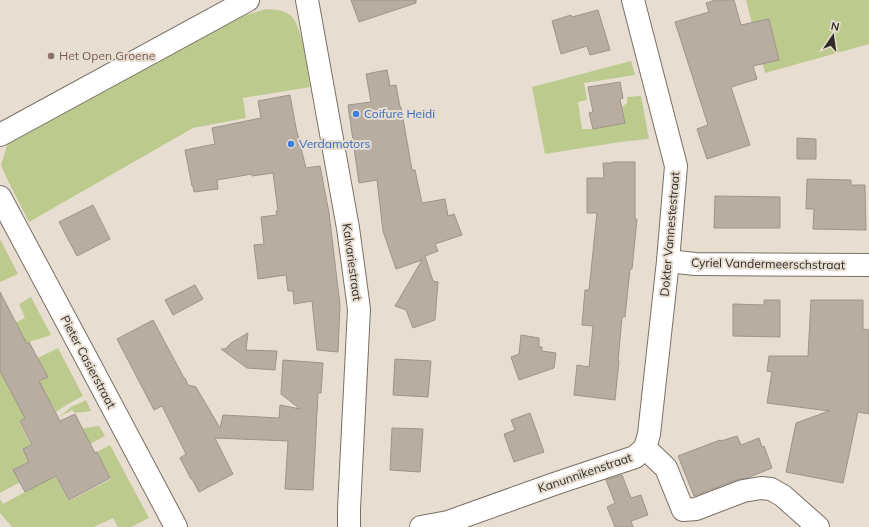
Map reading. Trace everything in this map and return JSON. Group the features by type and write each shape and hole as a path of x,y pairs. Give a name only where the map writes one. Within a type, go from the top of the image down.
{"street":[{"path":"0,135 248,0"},
{"name":"Kalvariestraat","path":"307,0 348,228 359,309 349,527"},
{"name":"Dokter Vannestestraat","path":"633,0 676,166 668,261 649,434 646,448"},
{"name":"Pieter Casierstraat","path":"0,197 176,527"},
{"name":"Cyriel Vandermeerschstraat","path":"668,261 695,264 869,265"},
{"name":"Kanunnikenstraat","path":"421,527 448,522 564,480 635,457 646,448 666,468 683,510 696,509 743,491 761,488 771,489 783,496 818,527"}],"green space":[{"path":"746,0 869,0 869,44 765,73"},
{"path":"266,9 284,12 290,15 294,20 304,48 310,87 243,98 246,118 193,128 29,222 1,165 8,142 240,17"},
{"path":"631,61 635,75 584,83 587,100 578,102 582,129 593,129 625,123 622,107 627,103 627,97 641,96 649,139 545,154 532,87"},
{"path":"0,239 18,274 0,282"},
{"path":"31,297 51,335 29,342 0,358 0,330 25,318 19,304"},
{"path":"58,348 83,396 56,412 52,404 19,421 36,455 85,432 83,428 99,426 105,436 0,493 0,371 13,395 48,377 38,358"},
{"path":"86,400 91,411 75,413 72,410 59,417 71,407"},
{"path":"110,445 149,518 131,527 118,527 113,518 94,527 12,527 0,513 0,499 3,504 54,474 69,501 111,479 97,452"}],"building":[{"path":"351,0 416,0 416,3 359,22"},
{"path":"716,0 734,0 741,25 769,19 779,60 753,66 757,79 731,87 750,145 707,159 697,129 708,125 675,22 709,12 706,3"},
{"path":"598,10 610,50 590,55 587,46 561,54 552,21 571,15 572,17"},
{"path":"387,70 390,86 396,85 412,170 415,170 422,203 445,199 448,216 454,214 462,235 435,244 438,251 425,256 433,281 438,282 435,320 413,328 406,310 395,306 422,260 396,269 383,231 377,180 359,183 348,105 371,102 366,74"},
{"path":"620,82 623,98 620,99 625,123 593,129 589,113 593,112 588,87"},
{"path":"290,95 296,128 306,168 320,166 329,213 340,305 338,352 317,350 312,301 294,304 293,291 288,291 286,275 258,279 254,245 264,244 261,217 277,215 276,211 278,211 273,173 252,176 252,174 217,180 218,189 194,192 185,150 215,144 212,128 261,118 258,101"},
{"path":"797,138 816,139 816,159 797,159"},
{"path":"635,162 635,219 637,219 625,317 622,317 615,400 574,395 577,365 589,367 593,326 582,325 585,290 589,290 597,213 587,213 587,178 604,178 603,163"},
{"path":"807,179 851,180 851,185 865,185 866,230 813,229 814,209 806,209"},
{"path":"715,196 780,197 780,228 714,228"},
{"path":"93,205 110,239 77,256 59,222"},
{"path":"195,285 203,299 173,315 165,300"},
{"path":"0,292 27,344 29,342 48,377 39,381 60,421 75,414 110,478 69,500 56,476 25,492 13,470 29,462 23,449 32,445 20,421 25,418 0,371"},
{"path":"764,300 780,300 780,337 733,336 733,304 764,305"},
{"path":"811,300 863,300 863,329 869,330 869,414 858,412 843,483 786,472 796,423 829,411 767,403 772,372 767,371 769,356 808,356"},
{"path":"153,320 188,385 196,387 220,428 223,415 279,418 280,405 300,409 281,394 283,360 323,363 321,393 318,393 313,490 285,489 288,441 215,438 233,474 199,492 180,458 186,454 162,406 154,410 117,339"},
{"path":"248,333 246,350 277,351 275,370 247,368 221,349 225,349 231,343"},
{"path":"521,335 539,338 539,347 542,347 542,351 556,353 554,368 519,380 511,357 519,354"},
{"path":"395,359 431,361 428,397 393,395"},
{"path":"530,413 544,452 514,462 504,434 515,430 511,420"},
{"path":"392,428 423,429 420,472 390,470"},
{"path":"737,436 741,445 759,438 762,447 764,446 772,468 694,496 678,456 720,440 721,441"},
{"path":"622,475 631,498 641,495 648,515 631,521 633,527 615,527 607,507 615,503 606,480"}],"place":[{"name":"Het Open Groene","path":"51,56"},
{"name":"Coifure Heidi","path":"356,114"},
{"name":"Verdamotors","path":"291,144"}]}
